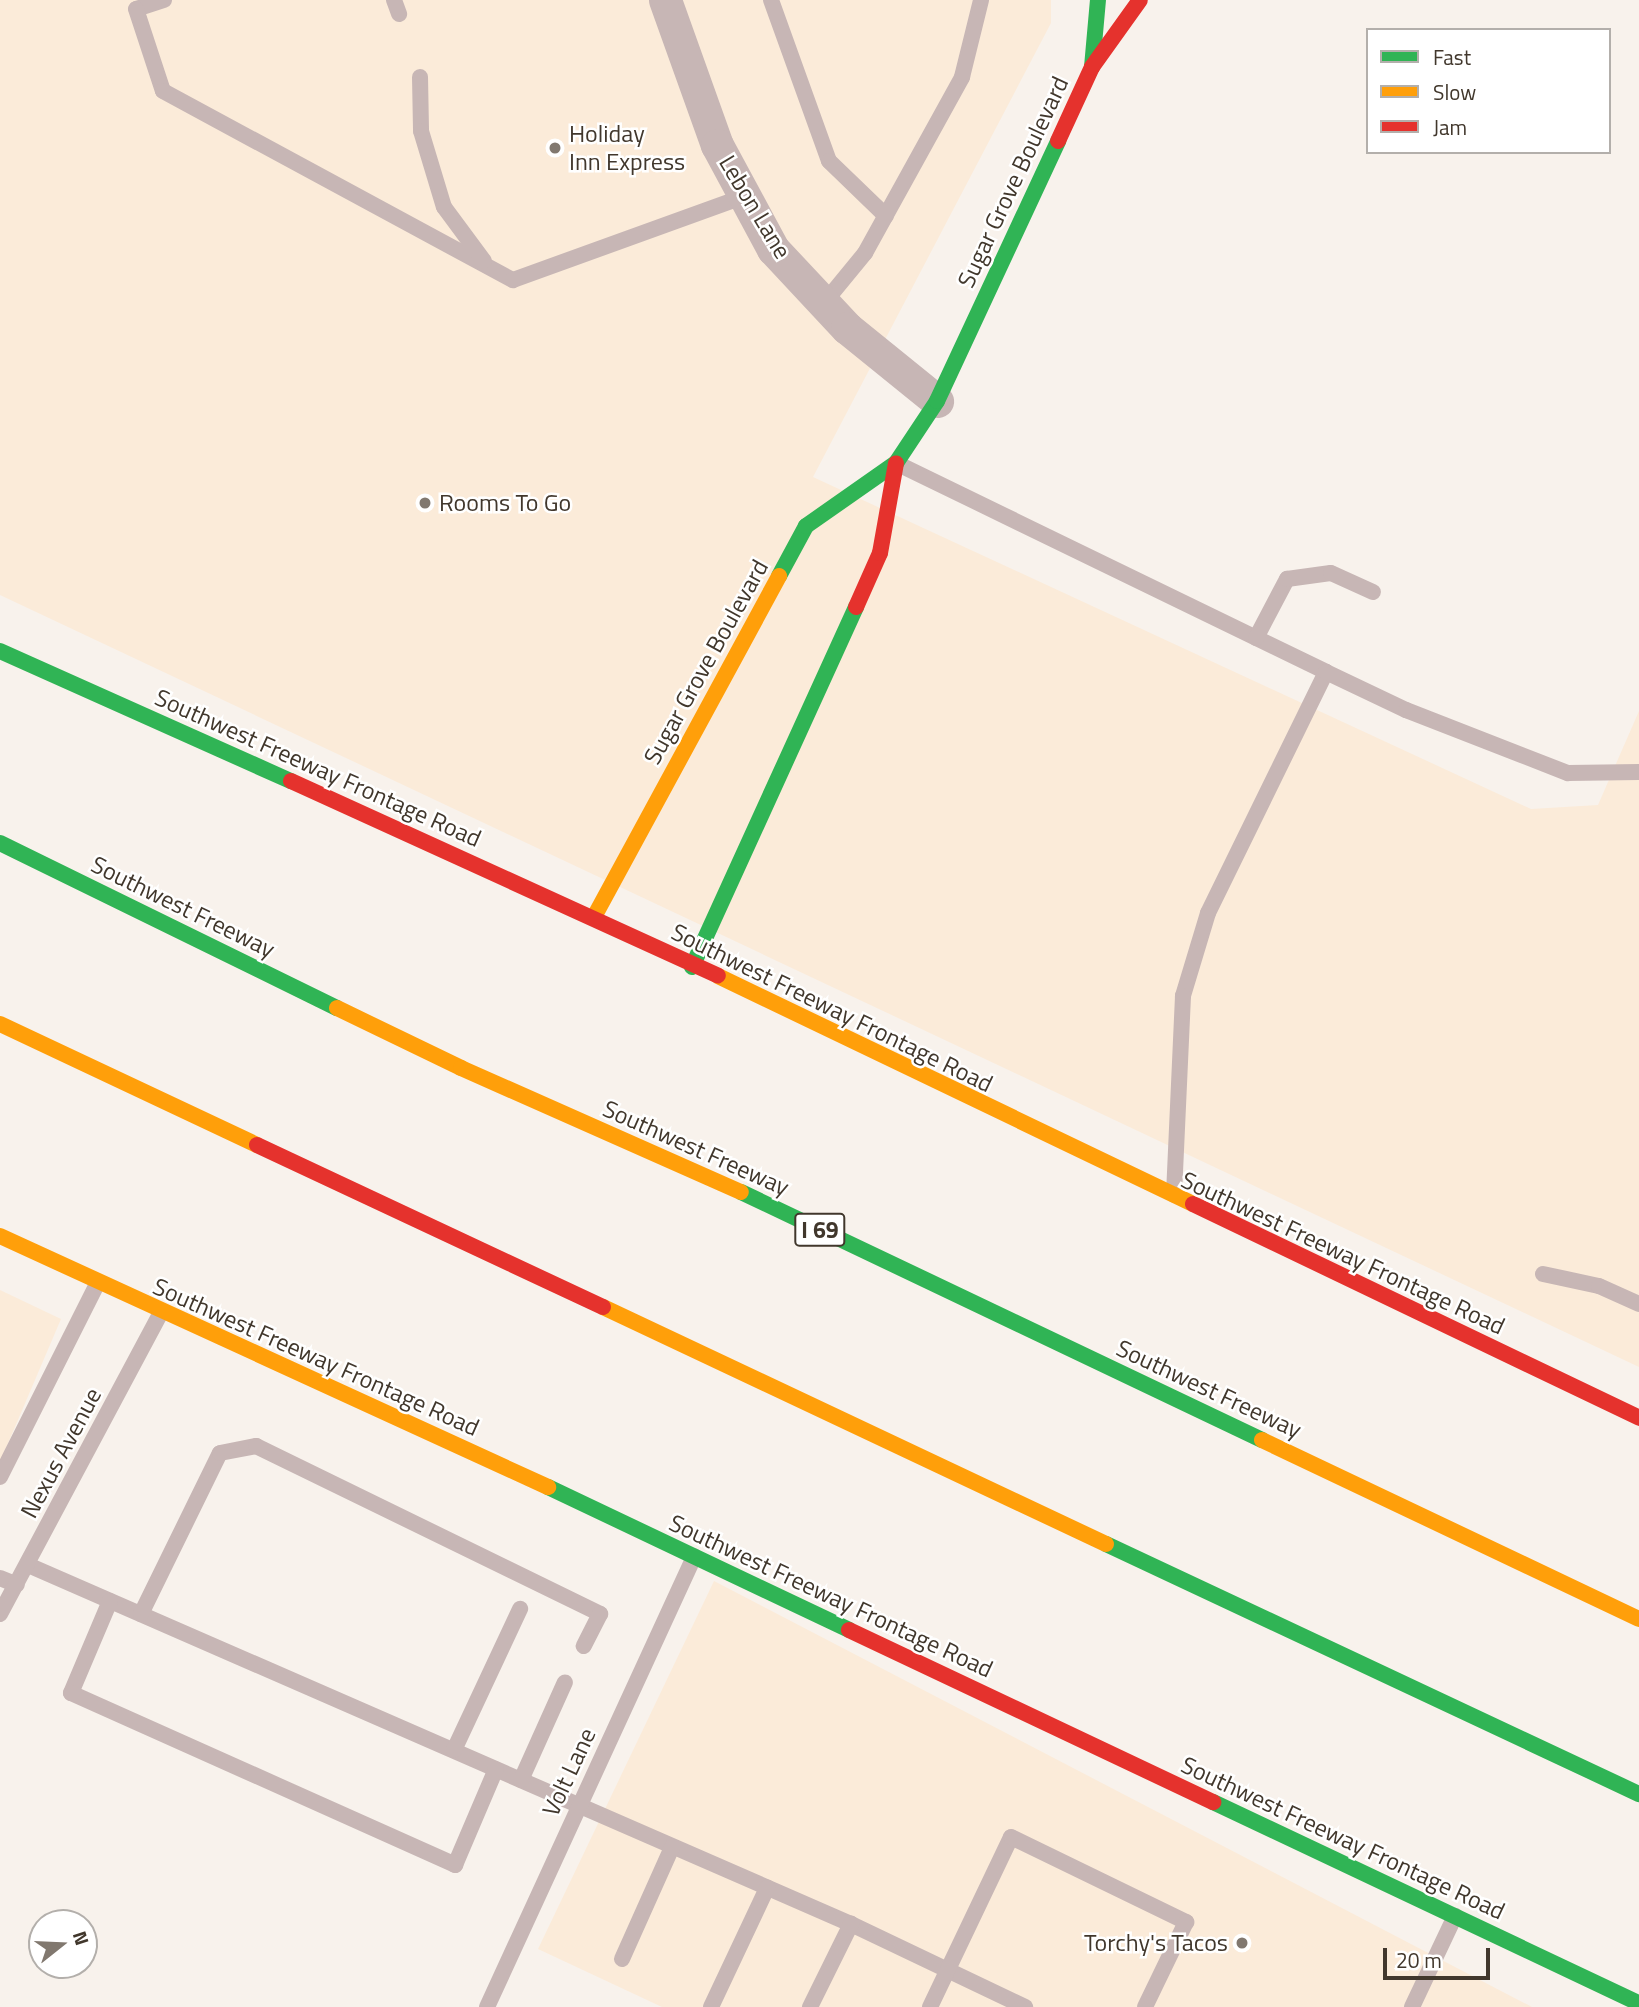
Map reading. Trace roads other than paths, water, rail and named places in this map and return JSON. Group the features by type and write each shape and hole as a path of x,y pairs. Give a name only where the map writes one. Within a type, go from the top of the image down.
{"main road":[{"name":"Sugar Grove Boulevard","path":"1092,67 1098,0"},
{"name":"Sugar Grove Boulevard","path":"594,917 806,526 896,463 937,401 1092,67 1140,0"},
{"name":"Sugar Grove Boulevard","path":"692,967 880,553 896,463"},
{"name":"Southwest Freeway Frontage Road","path":"0,651 594,917 692,967 1639,1418"},
{"name":"Southwest Freeway","path":"0,843 449,1062 716,1180 1639,1619"},
{"path":"0,1024 1639,1794"},
{"name":"Southwest Freeway Frontage Road","path":"0,1236 97,1284 694,1556 1639,2003"}],"street":[{"name":"Lebon Lane","path":"665,0 717,145 773,249 847,328 937,401"}],"lane":[{"path":"164,0 135,5 163,91 513,279 745,196"},
{"path":"771,0 829,161 886,216"},
{"path":"824,303 865,253 962,77 981,0"},
{"path":"420,77 421,131 444,206 488,266"},
{"path":"896,463 1406,710 1567,773 1639,772"},
{"path":"1256,638 1287,579 1331,573 1373,593"},
{"path":"1174,1197 1183,996 1208,913 1326,672"},
{"path":"1543,1274 1599,1286 1639,1304"},
{"name":"Nexus Avenue","path":"0,1476 97,1284"},
{"name":"Nexus Avenue","path":"0,1614 161,1312"},
{"path":"141,1614 220,1453 256,1446 600,1614 583,1646"},
{"name":"Volt Lane","path":"487,2007 694,1556"},
{"path":"27,1564 851,1924 1026,2007"},
{"path":"0,1578 17,1585"},
{"path":"110,1601 71,1693 455,1865 496,1769"},
{"path":"454,1751 520,1609"},
{"path":"520,1780 565,1682"},
{"path":"930,2007 1011,1837 1186,1922 1145,2007"},
{"path":"622,1959 672,1847"},
{"path":"711,2007 766,1888"},
{"path":"1412,2007 1455,1916"},
{"path":"810,2007 851,1924"}],"place":[{"name":"Holiday Inn Express","path":"555,148"},
{"name":"Rooms To Go","path":"425,503"},
{"name":"Torchy's Tacos","path":"1242,1943"}]}
